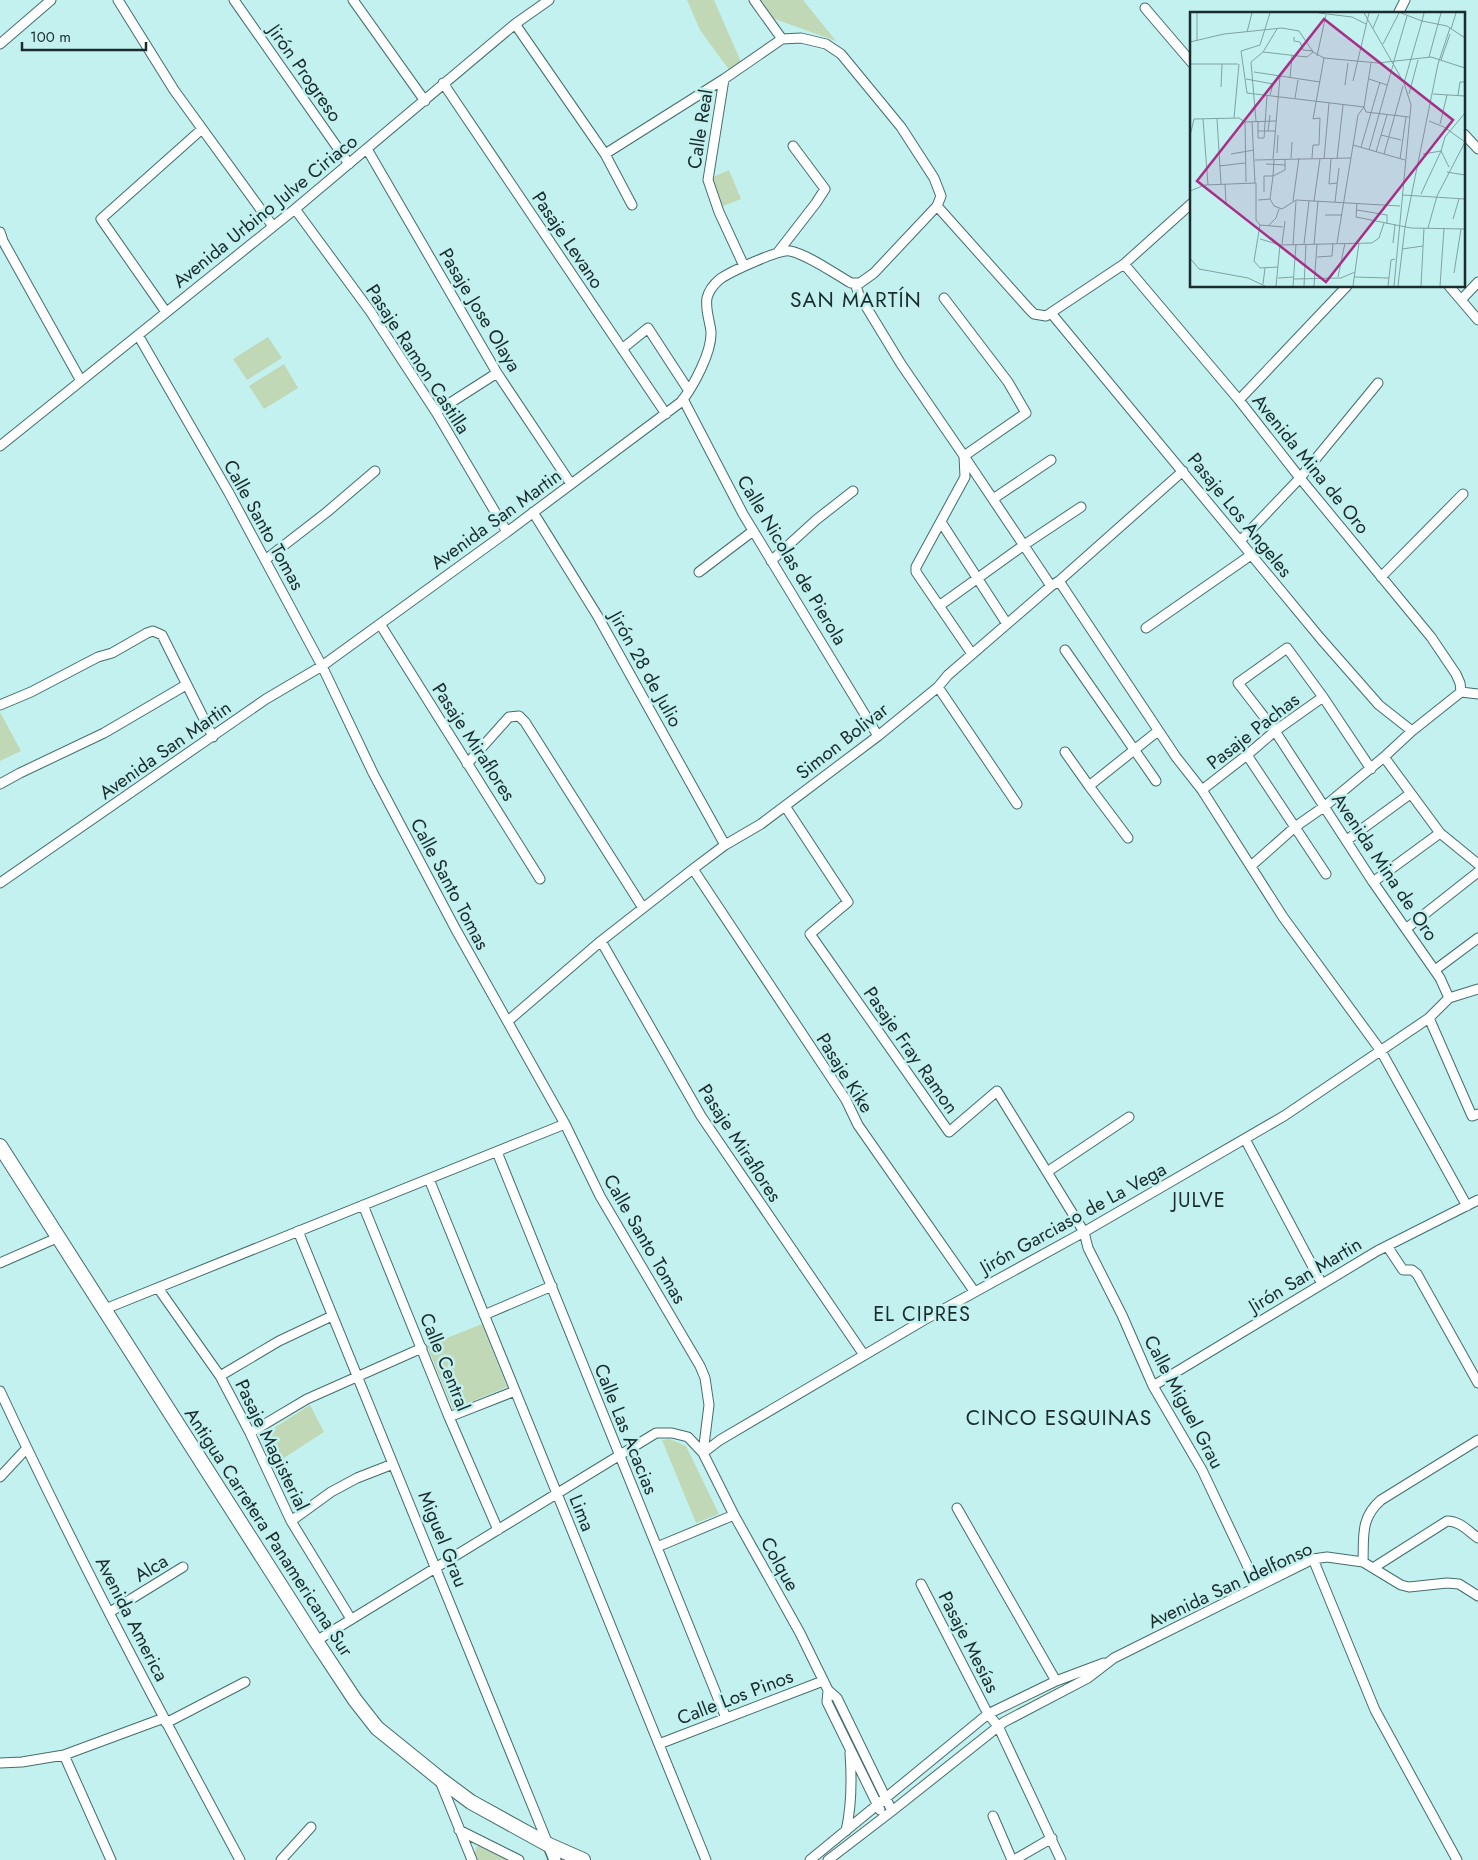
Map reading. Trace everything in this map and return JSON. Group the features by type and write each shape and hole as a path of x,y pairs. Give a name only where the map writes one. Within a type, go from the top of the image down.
{"highway":[{"name":"Antigua Carretera Panamericana Sur","path":"0,1146 316,1641 355,1700 377,1728 440,1780 471,1802 549,1845 583,1860"}],"main road":[{"name":"Miguel Grau","path":"549,1845 555,1860"}],"street":[{"path":"0,44 51,0"},
{"path":"118,0 174,90 272,225"},
{"name":"Jirón Progreso","path":"234,0 349,164"},
{"path":"353,0 425,101"},
{"path":"531,12 532,0"},
{"name":"Avenida Urbino Julve Ciriaco","path":"0,446 272,225 295,209 515,24 549,0"},
{"path":"754,0 782,39"},
{"path":"1399,12 1405,0"},
{"path":"1145,8 1190,61"},
{"path":"515,24 605,154 632,205"},
{"path":"605,154 724,79 782,39 801,38 826,44 841,54 901,127 934,178 941,196 938,206 874,273 860,283 855,283 863,301 901,364 1024,545 1055,584 1158,731 1202,790 1282,916 1381,1051 1467,1206"},
{"name":"Calle Real","path":"724,79 708,180 719,212 744,266"},
{"name":"Pasaje Levano","path":"443,83 666,414"},
{"path":"166,312 102,219 202,129"},
{"path":"1466,136 1478,149"},
{"path":"778,252 816,204 825,189 793,146"},
{"name":"Pasaje Jose Olaya","path":"367,150 497,373 571,484"},
{"path":"938,206 1029,309 1034,314 1046,316 1124,264 1190,205"},
{"name":"Pasaje Ramon Castilla","path":"295,209 370,311 436,412 507,532"},
{"path":"0,232 3,241 81,382"},
{"name":"Avenida San Martin","path":"0,883 266,699 322,666 666,414 686,395 710,344 711,332 707,298 712,287 720,279 744,266 778,252 788,250 800,254 851,283 855,283"},
{"name":"Avenida Mina de Oro","path":"1124,264 1239,400 1300,478 1431,637 1456,674 1461,692"},
{"path":"1461,300 1478,282"},
{"path":"1239,400 1345,288"},
{"path":"1451,288 1478,320"},
{"path":"944,298 1008,382 1026,413 964,456"},
{"name":"Pasaje Los Angeles","path":"1052,313 1251,555 1379,705 1412,731"},
{"name":"Calle Nicolas de Pierola","path":"622,349 648,328 686,395 753,531 878,736"},
{"name":"Calle Santo Tomas","path":"138,335 229,493 322,666 377,781 455,928 565,1124 600,1196 700,1366 709,1405 703,1453"},
{"path":"436,412 497,373"},
{"path":"1240,541 1300,478 1378,383"},
{"path":"964,456 965,476 916,567 916,572 972,654"},
{"path":"993,499 1051,460"},
{"path":"265,560 327,512 375,471"},
{"name":"Simon Bolivar","path":"508,1021 601,941 693,869 726,845 761,824 878,736 938,686 972,654 1055,584 1183,471"},
{"path":"771,561 816,520 853,492"},
{"path":"1382,577 1463,494"},
{"path":"939,606 1081,507"},
{"name":"Jirón 28 de Julio","path":"533,512 597,615 726,845"},
{"path":"941,522 1007,624"},
{"path":"699,572 753,531"},
{"path":"1146,628 1251,555"},
{"name":"Pasaje Miraflores","path":"380,624 466,764 512,831 540,879"},
{"path":"0,705 31,692 98,657 112,653 147,632 153,631 162,635 213,737"},
{"name":"Avenida Mina de Oro","path":"1324,697 1287,648 1238,683 1275,731 1373,882 1434,970 1449,998"},
{"path":"1065,650 1156,781"},
{"path":"0,784 104,733 186,685"},
{"path":"938,686 1017,804"},
{"path":"1251,866 1295,827 1325,806 1371,769 1412,731 1461,692 1478,694"},
{"path":"1324,697 1371,769"},
{"name":"Pasaje Pachas","path":"1202,790 1275,731 1324,697"},
{"path":"466,764 509,717 519,716 525,722 643,908"},
{"path":"1089,786 1158,731"},
{"path":"1064,752 1128,838"},
{"path":"1247,755 1326,874"},
{"path":"1384,757 1440,833 1478,864"},
{"path":"1347,840 1410,794"},
{"name":"Pasaje Fray Ramon","path":"784,806 848,902 810,934 949,1132 998,1091 1084,1232"},
{"path":"1373,882 1440,833"},
{"name":"Pasaje Kike","path":"693,869 846,1100 858,1125 974,1291"},
{"path":"1406,928 1478,872"},
{"path":"1434,970 1478,938"},
{"name":"Pasaje Miraflores","path":"601,941 701,1116 864,1355"},
{"path":"1449,998 1477,993"},
{"name":"Jirón Garciaso de La Vega","path":"703,1453 720,1440 974,1291 1084,1232 1284,1116 1429,1018 1449,998"},
{"path":"1429,1018 1472,1116 1478,1114"},
{"path":"1047,1172 1129,1117"},
{"path":"105,1309 565,1124"},
{"path":"1245,1139 1322,1284"},
{"name":"Calle Las Acacias","path":"498,1152 726,1718"},
{"name":"Lima","path":"429,1179 706,1860"},
{"name":"Jirón San Martin","path":"1153,1386 1387,1246 1478,1200"},
{"name":"Calle Central","path":"363,1205 449,1417 498,1530"},
{"name":"Miguel Grau","path":"298,1231 549,1845"},
{"name":"Calle Miguel Grau","path":"1084,1232 1088,1248 1122,1316 1153,1386 1202,1470 1257,1586"},
{"path":"0,1264 59,1237"},
{"path":"1387,1246 1403,1270 1414,1271 1418,1274 1478,1383"},
{"path":"484,1315 552,1286"},
{"name":"Pasaje Magisterial","path":"158,1288 220,1376 250,1433 291,1521 351,1619"},
{"path":"220,1376 279,1341 332,1316"},
{"path":"250,1433 307,1399 422,1348"},
{"name":"Avenida America","path":"0,1391 26,1448 165,1721 240,1860"},
{"path":"449,1417 515,1391"},
{"path":"316,1641 656,1433 672,1433 688,1437 703,1453"},
{"path":"1363,1562 1365,1524 1372,1508 1381,1500 1478,1440"},
{"path":"0,1477 26,1448"},
{"name":"Colque","path":"703,1453 734,1515 800,1633 828,1690 836,1698 892,1811"},
{"path":"291,1521 332,1492 357,1478 393,1464"},
{"path":"957,1508 1056,1681"},
{"path":"657,1547 734,1515"},
{"path":"1373,1568 1447,1521 1461,1525 1478,1538"},
{"name":"Avenida San Idelfonso","path":"810,1860 988,1714 1056,1681 1111,1660 1313,1559 1327,1557 1363,1562 1401,1585 1409,1587 1447,1583 1459,1584 1478,1596"},
{"path":"1313,1559 1375,1710 1457,1860"},
{"name":"Alca","path":"110,1612 184,1567"},
{"name":"Pasaje Mesías","path":"921,1584 988,1714 998,1726 1062,1860"},
{"name":"Avenida San Idelfonso","path":"828,1860 884,1818 998,1726 1088,1678 1111,1660"},
{"name":"Calle Los Pinos","path":"659,1744 824,1681"},
{"path":"0,1763 22,1762 64,1755 165,1721 245,1682"},
{"name":"Colque","path":"828,1690 827,1702 884,1818"},
{"name":"Colque","path":"846,1831 851,1810 852,1781 849,1748"},
{"path":"64,1755 111,1860"},
{"path":"440,1780 470,1856"},
{"path":"993,1816 1013,1860 1052,1838"},
{"path":"281,1860 311,1827"},
{"path":"459,1830 519,1860"},
{"path":"470,1856 480,1840"}],"green space":[{"path":"687,0 714,0 741,62 730,71 700,30"},
{"path":"759,0 803,0 836,41 772,18"},
{"path":"729,170 741,199 723,206 711,178"},
{"path":"268,337 282,358 247,380 233,359"},
{"path":"284,364 298,388 264,409 249,386"},
{"path":"0,712 21,751 0,761"},
{"path":"482,1324 507,1387 453,1409 427,1346"},
{"path":"310,1405 324,1432 273,1465 260,1437"},
{"path":"670,1439 686,1446 719,1514 696,1523 662,1440"},
{"path":"477,1846 489,1847 510,1860 476,1860 474,1855"}],"district":[{"name":"SAN MARTÍN","path":"856,300"},
{"name":"JULVE","path":"1199,1200"},
{"name":"EL CIPRES","path":"922,1314"},
{"name":"CINCO ESQUINAS","path":"1059,1418"}]}
